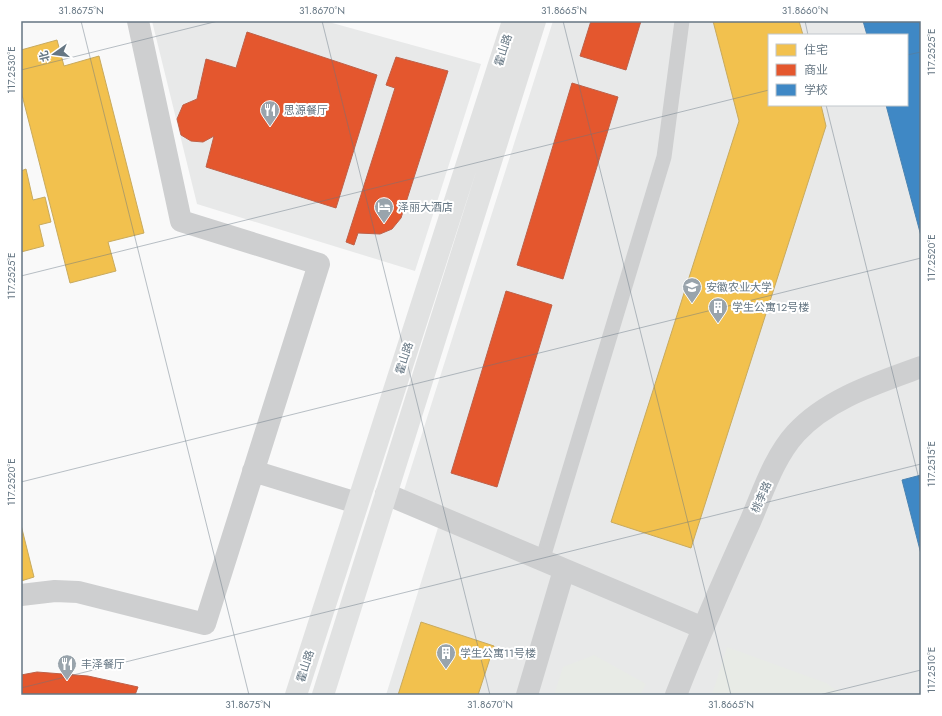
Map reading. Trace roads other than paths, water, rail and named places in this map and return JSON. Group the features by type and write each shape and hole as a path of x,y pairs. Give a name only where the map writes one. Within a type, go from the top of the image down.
{"main road":[{"name":"霍山路","path":"296,695 512,21"},
{"name":"霍山路","path":"322,695 535,21"}],"street":[{"path":"21,595 55,591 78,592 205,624 319,264 181,221 138,21"},
{"name":"桃李路","path":"676,695 702,628 776,462 796,433 824,409 865,387 921,367"},
{"path":"253,471 357,503"},
{"path":"386,494 702,628"},
{"path":"527,695 564,570"}],"lane":[{"path":"542,560 664,157 682,21"}],"place":[{"name":"思源餐厅","path":"270,127"},
{"name":"泽丽大酒店","path":"384,224"},
{"name":"安徽农业大学","path":"692,304"},
{"name":"学生公寓12号楼","path":"718,324"},
{"name":"学生公寓11号楼","path":"446,670"},
{"name":"丰泽餐厅","path":"67,681"}]}
